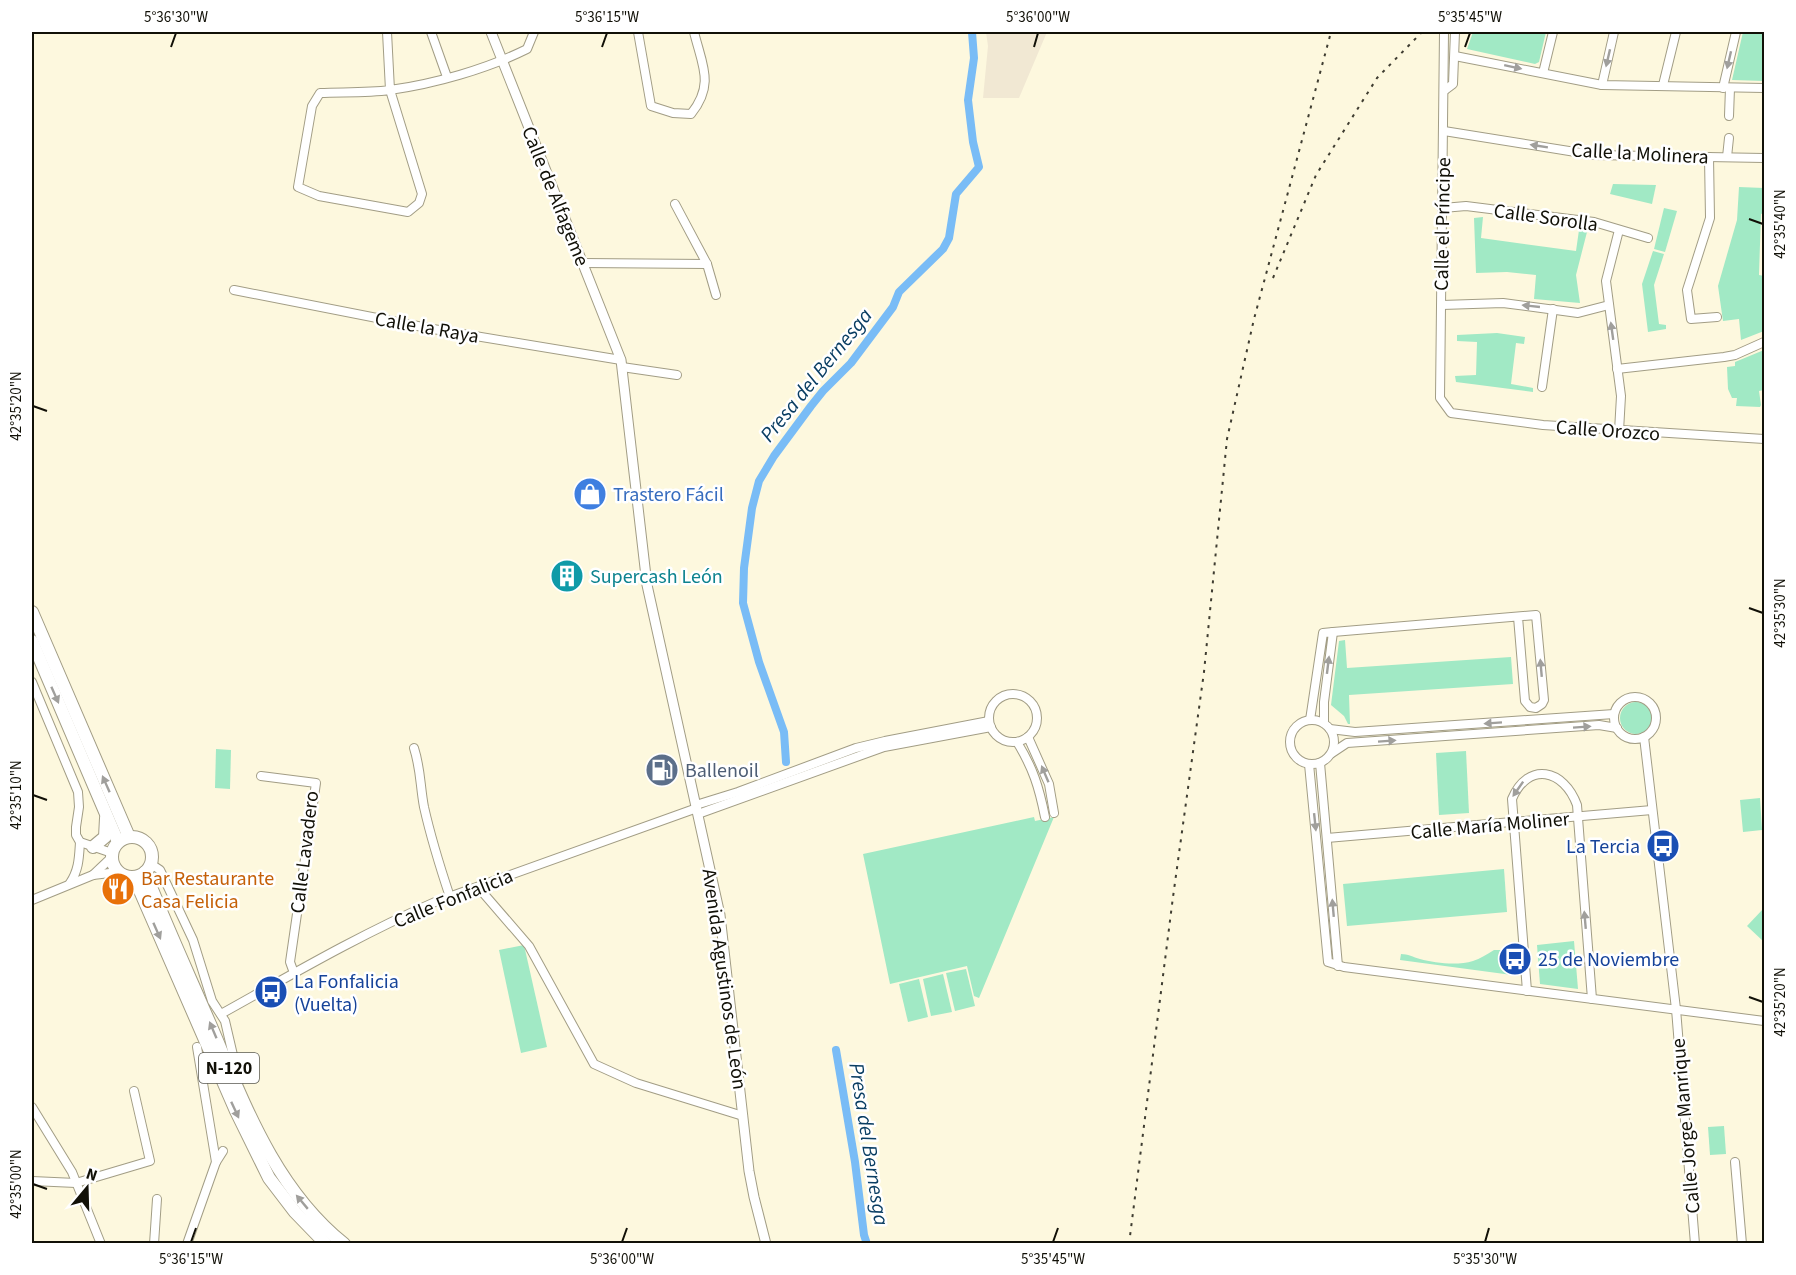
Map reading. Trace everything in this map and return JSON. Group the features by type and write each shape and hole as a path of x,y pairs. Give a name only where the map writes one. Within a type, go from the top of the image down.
{"highway":[{"path":"32,612 118,847"},
{"path":"32,641 105,811 118,847 113,866 125,876 143,871"},
{"path":"93,847 105,837 107,829 105,811"},
{"name":"N-120","path":"118,847 140,839 148,846 152,855 143,871"},
{"name":"N-120","path":"143,871 268,1153 286,1181 314,1216 344,1244"},
{"name":"N-120","path":"143,871 236,1111 269,1178 295,1212 326,1244"}],"street":[{"path":"387,32 390,90 423,194 419,203 408,212 319,196 298,187 312,106 320,93 390,90 502,62 527,49 532,33"},
{"path":"431,32 447,77"},
{"name":"Calle de Alfageme","path":"491,32 622,363"},
{"path":"638,32 651,106 673,113 691,114 702,100 706,84 694,32"},
{"name":"Calle el Príncipe","path":"1444,32 1440,398 1451,413"},
{"path":"1444,90 1453,84 1455,32"},
{"path":"1543,74 1553,32"},
{"path":"1602,85 1614,32"},
{"path":"1664,86 1676,32"},
{"path":"1729,116 1726,88 1736,32"},
{"path":"1455,56 1602,85 1764,88"},
{"name":"Calle la Molinera","path":"1444,131 1594,154 1764,158"},
{"path":"1727,157 1729,138"},
{"path":"1709,157 1710,218 1687,290 1691,319 1717,317"},
{"path":"675,204 707,264 716,295"},
{"name":"Calle Sorolla","path":"1443,208 1466,206 1594,222 1648,238"},
{"path":"1619,230 1606,281 1621,396 1619,431"},
{"path":"583,263 707,264"},
{"name":"Calle la Raya","path":"234,290 677,375"},
{"path":"1442,305 1503,303 1578,313 1609,305"},
{"path":"1542,387 1553,309"},
{"path":"1617,369 1735,355 1764,342"},
{"name":"Avenida Agustinos de León","path":"622,363 647,585 720,915 754,1197 766,1244"},
{"name":"Calle Orozco","path":"1451,413 1543,425 1764,439"},
{"path":"1310,720 1323,633 1536,615 1544,700 1536,708 1530,707 1525,701 1518,617"},
{"path":"1324,723 1324,702 1333,632"},
{"path":"32,682 78,792 76,835 80,842 79,863 69,884"},
{"path":"1012,694 1022,695 1030,701 1037,719 1028,737 1017,741 1006,741 997,736 990,724 989,711 994,702 1002,696 1012,694"},
{"path":"1332,753 1335,741 1330,729 1324,723 1310,720 1297,725 1290,738 1290,745 1296,758 1309,764 1320,763 1347,743 1599,725 1617,729 1629,738 1644,737 1656,724 1655,712 1649,702 1643,698 1631,697 1620,703 1614,714 1617,729"},
{"path":"1330,729 1355,732 1614,714"},
{"name":"Calle Fonfalicia","path":"221,1014 408,914 450,897 697,809 884,747 990,724"},
{"path":"1028,737 1049,784 1054,813"},
{"name":"Calle Jorge Manrique","path":"1644,737 1676,1009 1695,1244"},
{"path":"1017,741 1030,764 1039,787 1045,817"},
{"path":"414,748 420,768 423,804 432,844 450,897"},
{"path":"1320,763 1338,966"},
{"path":"1309,764 1328,962 1338,966 1764,1021"},
{"path":"1527,990 1512,823 1512,799 1516,789 1524,780 1537,775 1549,775 1567,784 1577,805 1592,999"},
{"name":"Calle Lavadero","path":"261,776 316,783 290,962 294,973"},
{"name":"Calle María Moliner","path":"1328,838 1652,810"},
{"path":"80,842 93,847 118,847"},
{"path":"93,875 118,847"},
{"path":"143,871 160,870 188,928 212,1001 225,1021 244,1101"},
{"path":"32,900 93,875 118,872"},
{"path":"478,887 529,946 594,1064 636,1083 743,1116"},
{"path":"197,1047 216,1162"},
{"path":"32,1181 76,1183 150,1161 134,1091"},
{"path":"32,1107 64,1158 101,1244"},
{"path":"187,1244 216,1162 223,1151"},
{"path":"1735,1162 1742,1244"},
{"path":"154,1244 158,1198"}],"shaded area":[{"path":"986,32 1047,32 1019,98 983,98 988,46"}],"green space":[{"path":"1473,32 1546,32 1539,62 1535,64 1467,49"},
{"path":"1743,32 1764,32 1764,81 1732,80"},
{"path":"1613,184 1656,185 1652,204 1610,194"},
{"path":"1739,187 1764,188 1759,275 1764,276 1764,331 1741,340 1739,319 1723,321 1718,286 1737,220"},
{"path":"1664,208 1677,211 1665,252 1654,249"},
{"path":"1483,217 1481,238 1576,251 1579,230 1587,232 1576,275 1580,303 1534,299 1536,275 1507,272 1476,273 1474,218"},
{"path":"1653,251 1664,254 1654,285 1659,324 1666,325 1666,329 1648,332 1642,284"},
{"path":"1497,333 1525,337 1524,344 1516,343 1511,384 1533,388 1533,392 1456,382 1455,376 1476,375 1477,342 1457,341 1457,335"},
{"path":"1764,350 1764,390 1759,391 1760,407 1736,406 1737,398 1732,398 1728,389 1727,367 1735,366 1735,362"},
{"path":"1345,640 1347,668 1511,657 1513,684 1349,695 1350,724 1348,724 1344,716 1331,705 1339,641"},
{"path":"1636,702 1647,707 1652,718 1647,729 1636,734 1625,729 1620,718 1625,707"},
{"path":"216,749 231,750 230,789 215,788"},
{"path":"1466,751 1469,813 1439,815 1436,753"},
{"path":"1760,798 1762,830 1743,832 1740,800"},
{"path":"1034,817 1035,821 1054,817 979,998 974,996 967,966 890,984 863,854"},
{"path":"1504,869 1507,912 1347,926 1343,884"},
{"path":"1763,909 1764,911 1764,942 1747,926"},
{"path":"1574,941 1578,989 1540,984 1537,945"},
{"path":"524,945 547,1047 521,1053 499,950"},
{"path":"1494,950 1502,950 1511,954 1512,975 1400,960 1401,954 1404,954 1432,962 1467,963"},
{"path":"966,969 975,1006 955,1011 946,973"},
{"path":"943,974 952,1012 931,1016 923,979"},
{"path":"919,979 928,1017 908,1022 899,984"},
{"path":"1724,1126 1726,1154 1710,1155 1708,1127"}],"waterway":[{"name":"Presa del Bernesga","path":"786,762 784,732 759,662 743,603 744,568 752,508 759,481 774,456 823,391 851,363 893,307 899,292 943,249 949,238 956,194 979,167 973,142 968,100 974,58 972,32"},
{"name":"Presa del Bernesga","path":"836,1050 867,1244"}],"railway":[{"path":"1129,1244 1204,672 1227,439 1254,319 1331,32"},
{"path":"1273,278 1316,175 1377,78 1422,32"}],"place":[{"name":"Trastero Fácil","path":"590,494"},
{"name":"Supercash León","path":"567,576"},
{"name":"Ballenoil","path":"662,770"},
{"name":"La Tercia","path":"1663,846"},
{"name":"Bar Restaurante Casa Felicia","path":"118,889"},
{"name":"25 de Noviembre","path":"1515,959"},
{"name":"La Fonfalicia (Vuelta)","path":"271,992"}]}
